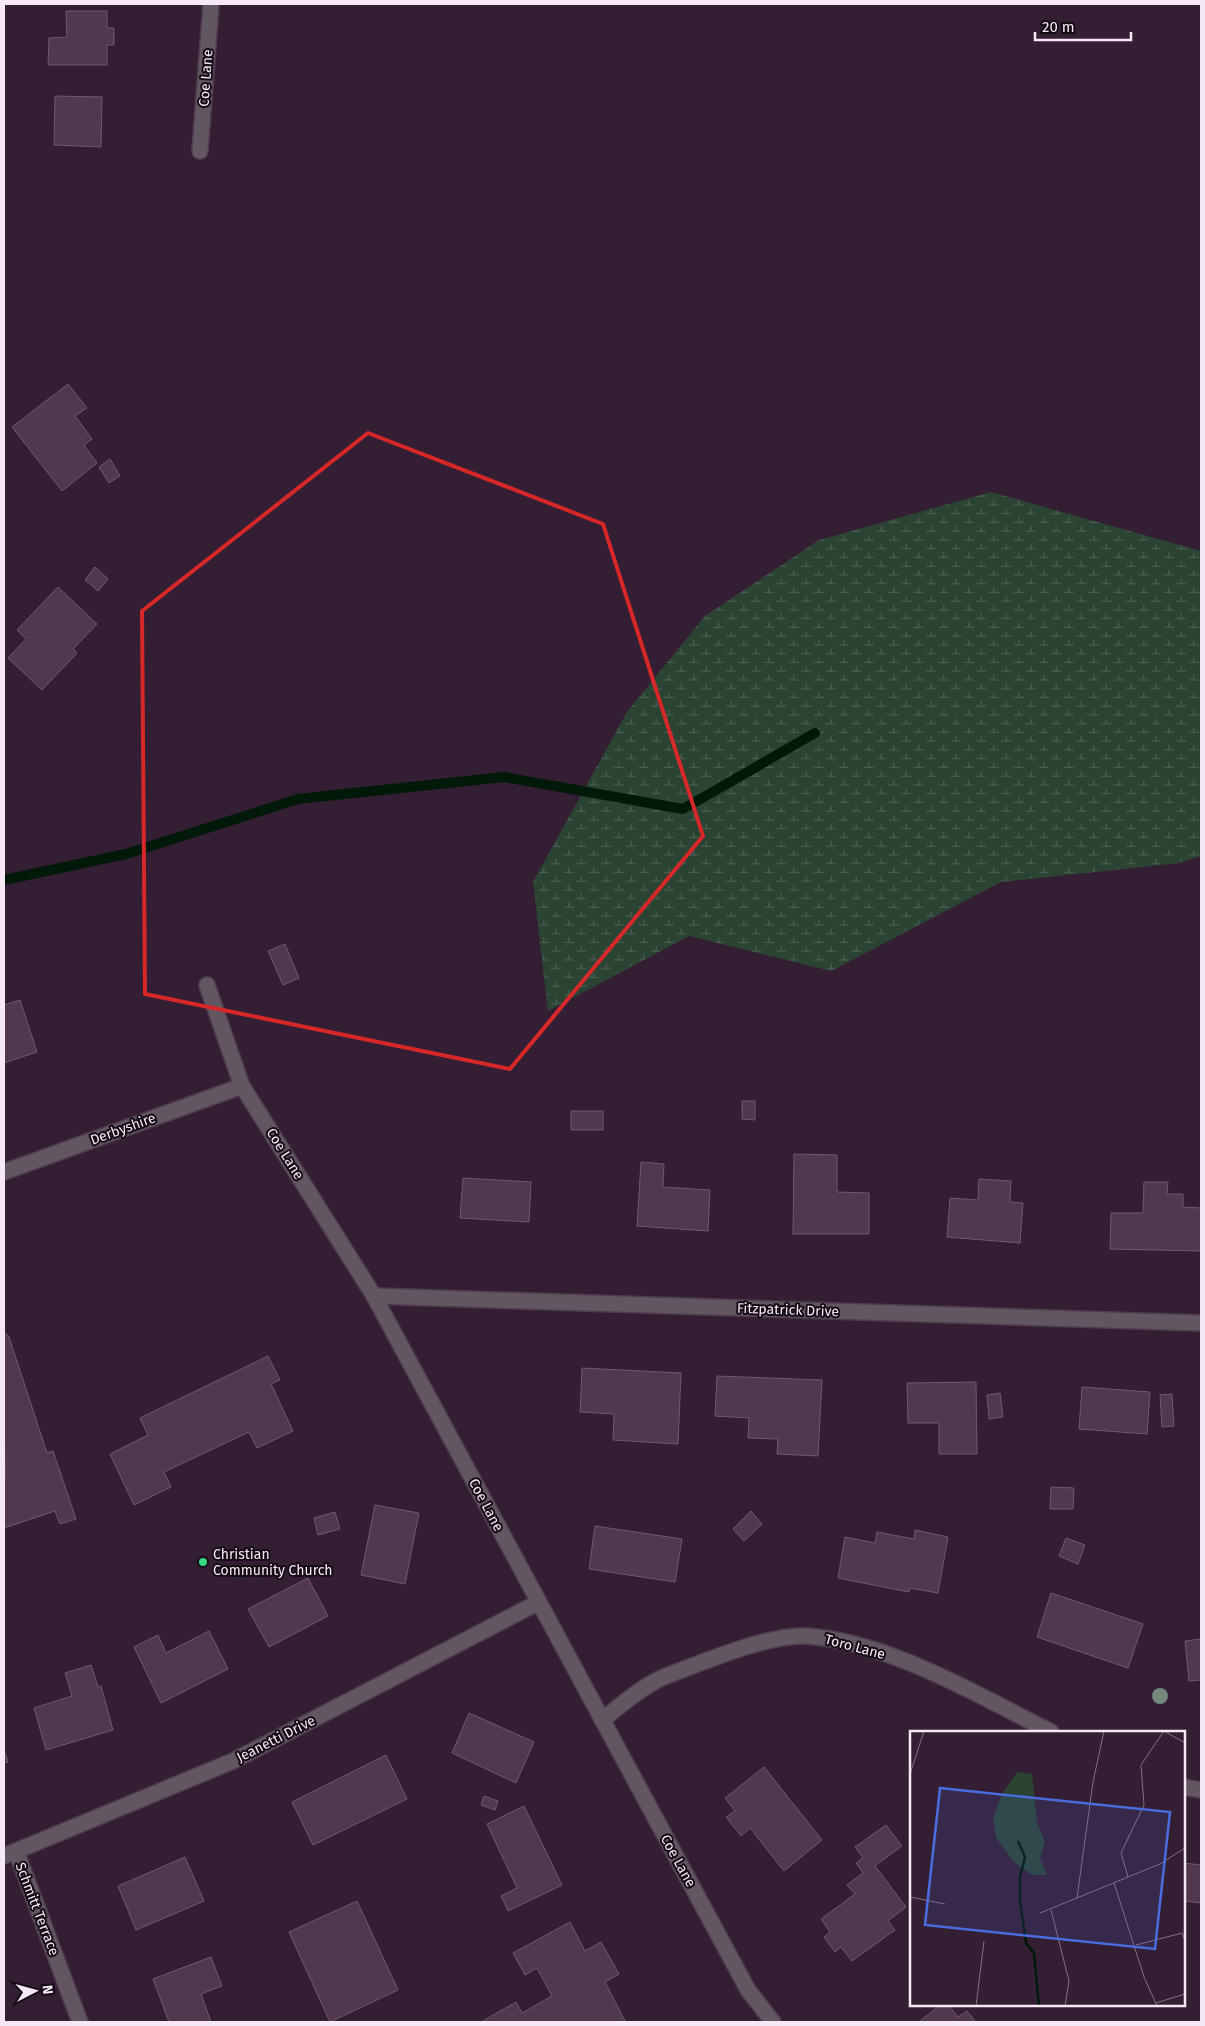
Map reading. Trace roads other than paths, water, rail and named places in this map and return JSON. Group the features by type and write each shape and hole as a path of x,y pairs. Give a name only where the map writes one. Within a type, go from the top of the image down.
{"street":[{"name":"Coe Lane","path":"200,151 211,4"},
{"name":"Coe Lane","path":"208,985 242,1086 374,1296 748,1990 773,2022"},
{"name":"Derbyshire","path":"4,1172 242,1086"},
{"name":"Fitzpatrick Drive","path":"374,1296 1201,1323"},
{"name":"Jeanetti Drive","path":"10,1854 233,1761 539,1602"},
{"name":"Toro Lane","path":"602,1720 653,1682 716,1657 770,1641 803,1636 836,1639 874,1650 921,1668 974,1692 1049,1731"},
{"path":"1185,1787 1201,1790"},
{"name":"Schmitt Terrace","path":"10,1854 80,2022"}],"waterway":[{"path":"4,880 126,854 298,799 504,777 683,809 815,733"}],"place":[{"name":"Christian Community Church","path":"203,1562"}]}
